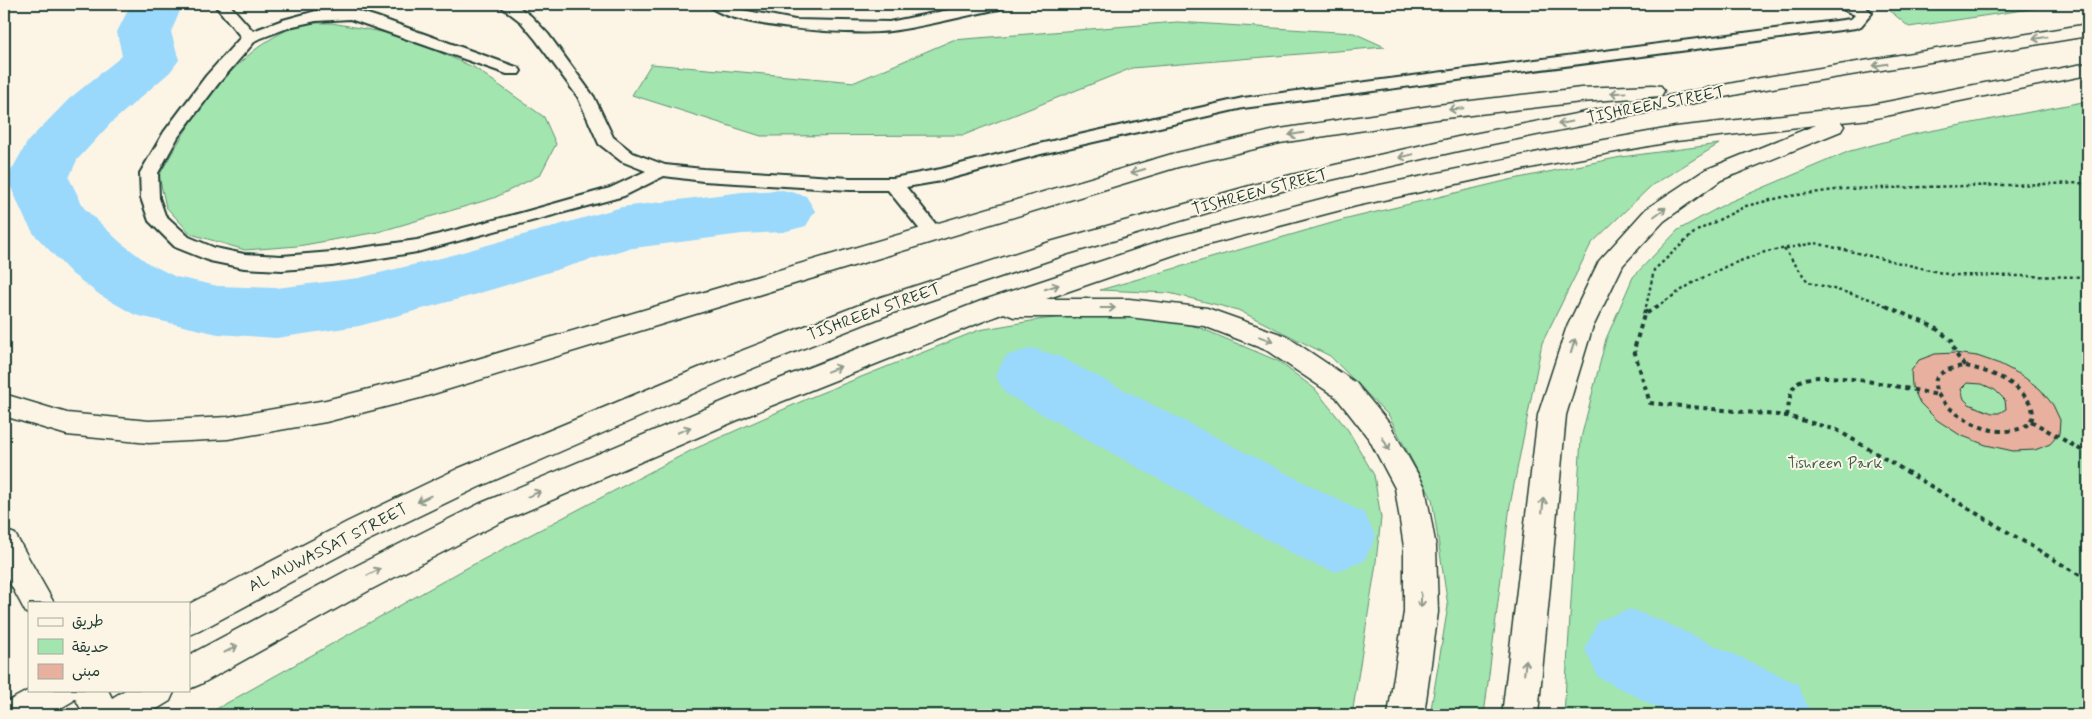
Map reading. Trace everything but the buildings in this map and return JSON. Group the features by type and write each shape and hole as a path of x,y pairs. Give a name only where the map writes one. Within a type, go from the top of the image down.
{"main road":[{"name":"TISHREEN STREET","path":"468,478 723,369 881,307 1060,248 1278,185 1467,142 1754,85 2088,30"},
{"name":"TISHREEN STREET","path":"190,672 359,580 490,513 758,399 990,308 1180,244 1356,198 1544,158 1676,134 1871,112 2088,69"},
{"path":"4,404 67,424 149,432 228,428 316,412 420,387 1172,161 1280,136 1437,112 1582,95 1754,85"},
{"path":"1520,715 1552,415 1579,329 1612,261 1655,215 1713,175 1871,112"},
{"path":"990,308 1129,308 1207,317 1276,343 1346,390 1379,431 1410,487 1420,547 1421,612 1406,715"},
{"name":"AL MUWASSAT STREET","path":"190,619 358,531 468,478"},
{"path":"4,544 37,602"},
{"path":"17,715 57,692"},
{"path":"90,692 103,715"},
{"path":"115,715 155,692"}],"lane":[{"path":"221,4 250,37"},
{"path":"505,4 526,19 542,37 586,97 605,140 627,157 662,170 703,175 850,184 893,184 941,175 1039,149 1244,103 1856,23 1864,13 1843,4"},
{"path":"716,4 732,13 795,25 889,26 999,4"},
{"path":"513,71 351,14 316,16 288,23 250,37 212,80 170,136 149,174 150,198 156,217 182,242 210,254 244,261 282,263 332,259 418,246 617,192 662,170"},
{"path":"893,184 932,232"}],"path":[{"path":"2088,183 1842,189 1783,197 1746,206 1695,232 1654,270 1634,350 1650,404 1787,416 1837,430 2088,580"},
{"path":"1644,315 1694,282 1729,265 1765,252 1815,243 1951,275 2088,277"},
{"path":"1784,249 1808,282 1870,299 1934,327 1952,341 1955,352 1966,366"},
{"path":"1966,366 1998,376 2013,385 2025,396 2032,407 2033,418 2031,421 2019,430 2006,432 1990,429 1958,416 1938,396 1934,385 1935,377 1941,370 1966,366"},
{"path":"1787,416 1793,388 1802,379 1822,376 1938,396"},
{"path":"2031,421 2088,454"}],"green space":[{"path":"1882,4 2064,4 1909,27"},
{"path":"1177,22 1354,33 1385,47 1132,68 964,135 761,136 632,95 651,64 855,82 953,40"},
{"path":"310,23 332,23 404,36 475,68 544,117 556,144 540,175 494,198 378,232 298,246 245,250 191,234 166,207 159,176 184,132 216,89 254,51 274,37 297,26"},
{"name":"Tishreen Park","path":"2088,101 2088,715 1564,715 1581,438 1606,339 1633,277 1678,230 1727,203 1850,151 1914,134"},
{"path":"1719,144 1651,186 1591,244 1542,343 1510,505 1484,715 1430,715 1448,606 1432,499 1389,416 1330,356 1238,310 1169,293 1100,290 1339,221 1509,180 1621,157"},
{"path":"1099,313 1142,316 1198,327 1278,361 1315,389 1348,430 1374,475 1381,518 1375,570 1352,715 213,715 211,712 463,570 692,450 816,395 979,330 1037,320"}],"waterway":[{"path":"157,4 144,32 151,60 90,111 49,154 38,178 57,219 96,258 124,279 159,298 218,310 276,313 359,302 446,280 622,228 742,213 783,211"},
{"path":"1032,375 1335,537"},
{"path":"1630,649 1765,715"}]}
